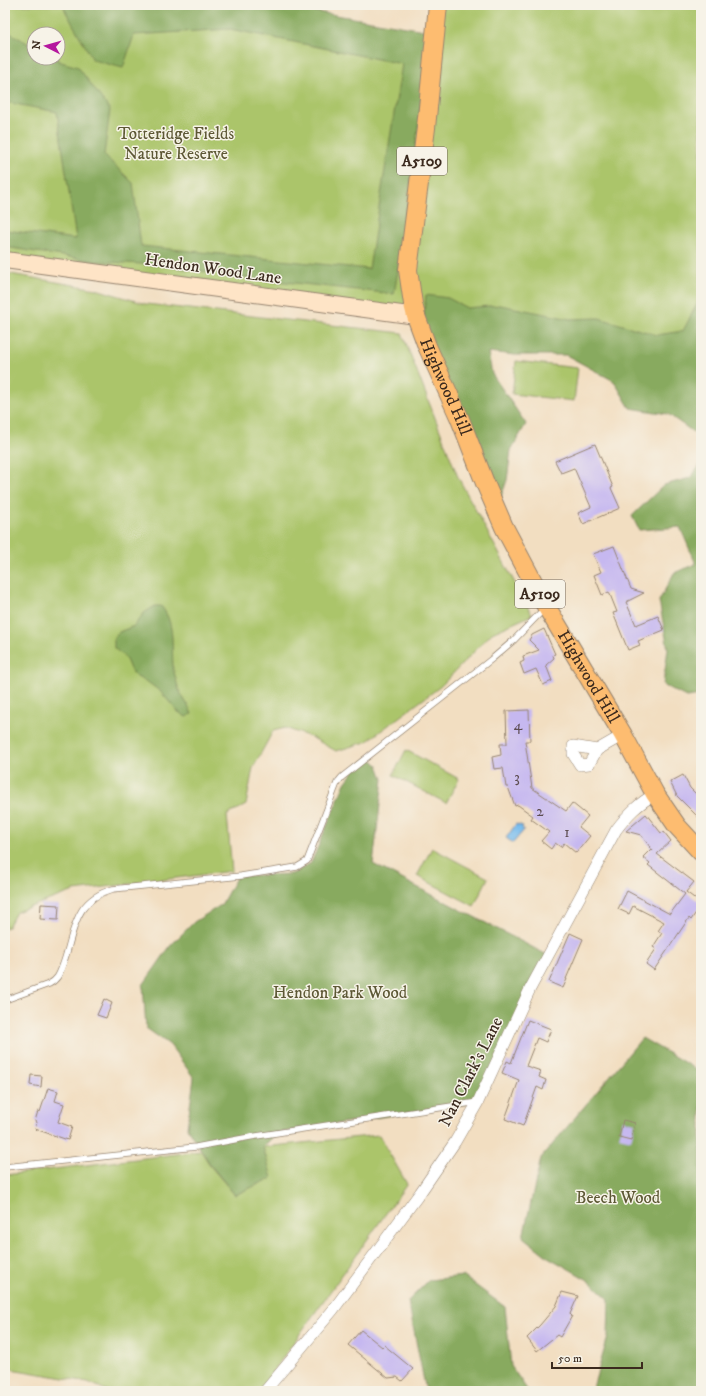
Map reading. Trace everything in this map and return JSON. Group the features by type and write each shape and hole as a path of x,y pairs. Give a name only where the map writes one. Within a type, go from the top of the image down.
{"main road":[{"name":"A5109","path":"416,316 408,270 426,128 438,5"},
{"name":"Hendon Wood Lane","path":"5,260 416,316"},
{"name":"Highwood Hill","path":"416,316 427,346 460,419 504,527 546,606 623,735 655,794 677,826 701,852"}],"street":[{"path":"597,750 623,735"},
{"name":"Nan Clark's Lane","path":"264,1391 333,1310 411,1206 455,1142 478,1102 530,989 616,830 628,814 642,802 655,794"}],"lane":[{"path":"5,1000 55,981 64,961 76,919 82,909 104,892 255,874 296,867 307,861 337,783 342,777 493,658 514,640 546,606"},
{"path":"5,1167 196,1147 250,1137 478,1102"}],"green space":[{"name":"Totteridge Fields Nature Reserve","path":"5,5 186,5 434,41 438,5 701,5 701,358 416,316 5,260"},
{"path":"63,5 277,5 430,31 413,168 394,294 258,279 157,265 94,261 5,247 5,230 76,239 57,112 5,102 5,30 26,42 26,66 66,66 66,63 78,67 110,110 104,155 133,183 141,246 369,269 402,64 230,29 134,35 123,68 93,60"},
{"path":"5,273 96,289 146,304 402,333 458,477 532,615 492,633 441,686 366,742 336,751 311,737 285,728 273,731 253,768 246,805 227,815 232,871 74,891 16,912 8,927 5,928"},
{"path":"701,286 701,442 700,437 668,414 630,408 614,381 566,355 515,355 488,352 492,374 526,424 511,450 507,480 501,497 473,457 423,323 426,295 448,298 467,308 500,305 570,319 599,318 657,335 683,331 698,302"},
{"path":"516,361 578,368 574,401 512,394"},
{"path":"701,464 701,695 686,697 663,685 668,649 659,601 674,573 696,564 680,527 639,530 632,516 664,485 690,478"},
{"path":"155,606 161,606 169,621 172,638 174,672 179,690 192,714 186,717 177,711 161,692 149,683 137,677 130,669 125,657 114,648 114,638 119,632 134,626 144,613"},
{"path":"406,750 459,779 446,803 393,775"},
{"name":"Hendon Park Wood","path":"369,757 378,765 383,779 373,864 551,957 478,1102 277,1133 263,1147 272,1178 235,1195 212,1167 187,1128 194,1078 170,1045 146,1028 143,985 171,945 194,922 221,905 237,876 292,874 311,863 345,783 356,768"},
{"path":"432,848 488,878 474,906 417,876"},
{"name":"Beech Wood","path":"642,1038 701,1072 701,1391 592,1391 608,1337 609,1299 588,1280 548,1257 523,1237 541,1158"},
{"path":"379,1135 407,1184 259,1391 108,1391 88,1382 5,1368 5,1175 201,1151 212,1168 235,1195 263,1147"},
{"path":"463,1276 505,1307 511,1366 528,1391 426,1391 408,1301 429,1280"}],"water":[{"path":"516,824 523,826 522,828 524,830 513,843 506,838"}],"building":[{"path":"595,444 620,508 583,524 578,513 591,507 574,468 561,473 555,461"},
{"path":"614,546 631,589 644,593 626,602 636,625 658,616 664,630 638,641 640,645 628,650 613,613 617,612 609,592 602,595 594,575 601,572 593,554"},
{"path":"544,629 555,654 553,655 554,658 546,665 552,681 543,685 536,669 524,674 520,663 524,661 523,656 539,650 529,640 532,635"},
{"path":"529,710 530,741 525,741 532,788 566,811 572,803 588,816 579,827 590,836 576,853 564,843 561,847 555,843 551,849 541,841 549,832 531,819 533,816 518,805 515,806 508,787 506,787 503,768 494,769 492,757 501,755 500,744 507,744 506,711"},
{"path":"683,775 690,788 701,799 701,820 677,796 670,782"},
{"path":"646,814 661,833 664,832 671,841 657,854 694,882 686,892 701,903 691,920 689,918 654,970 646,964 656,949 653,947 662,933 658,931 664,922 633,906 629,914 618,909 627,891 670,914 685,894 648,865 650,863 643,857 651,849 653,851 641,835 626,831"},
{"path":"41,904 59,905 58,920 40,919"},
{"path":"570,933 583,939 563,988 549,982"},
{"path":"104,999 112,1003 106,1018 97,1015"},
{"path":"528,1020 551,1029 546,1042 537,1038 526,1066 541,1071 539,1077 546,1080 543,1090 537,1087 523,1126 505,1119 519,1080 502,1073 507,1061 511,1063"},
{"path":"31,1075 42,1076 41,1087 30,1085"},
{"path":"48,1088 58,1091 55,1101 64,1104 58,1122 72,1127 68,1140 35,1129 37,1122 35,1121 38,1111 40,1112"},
{"path":"623,1120 635,1123 631,1140 619,1137"},
{"path":"562,1292 578,1296 570,1314 572,1316 560,1337 557,1335 537,1351 527,1338 556,1306"},
{"path":"361,1330 382,1347 384,1345 413,1369 402,1381 397,1377 388,1378 348,1345"}]}
